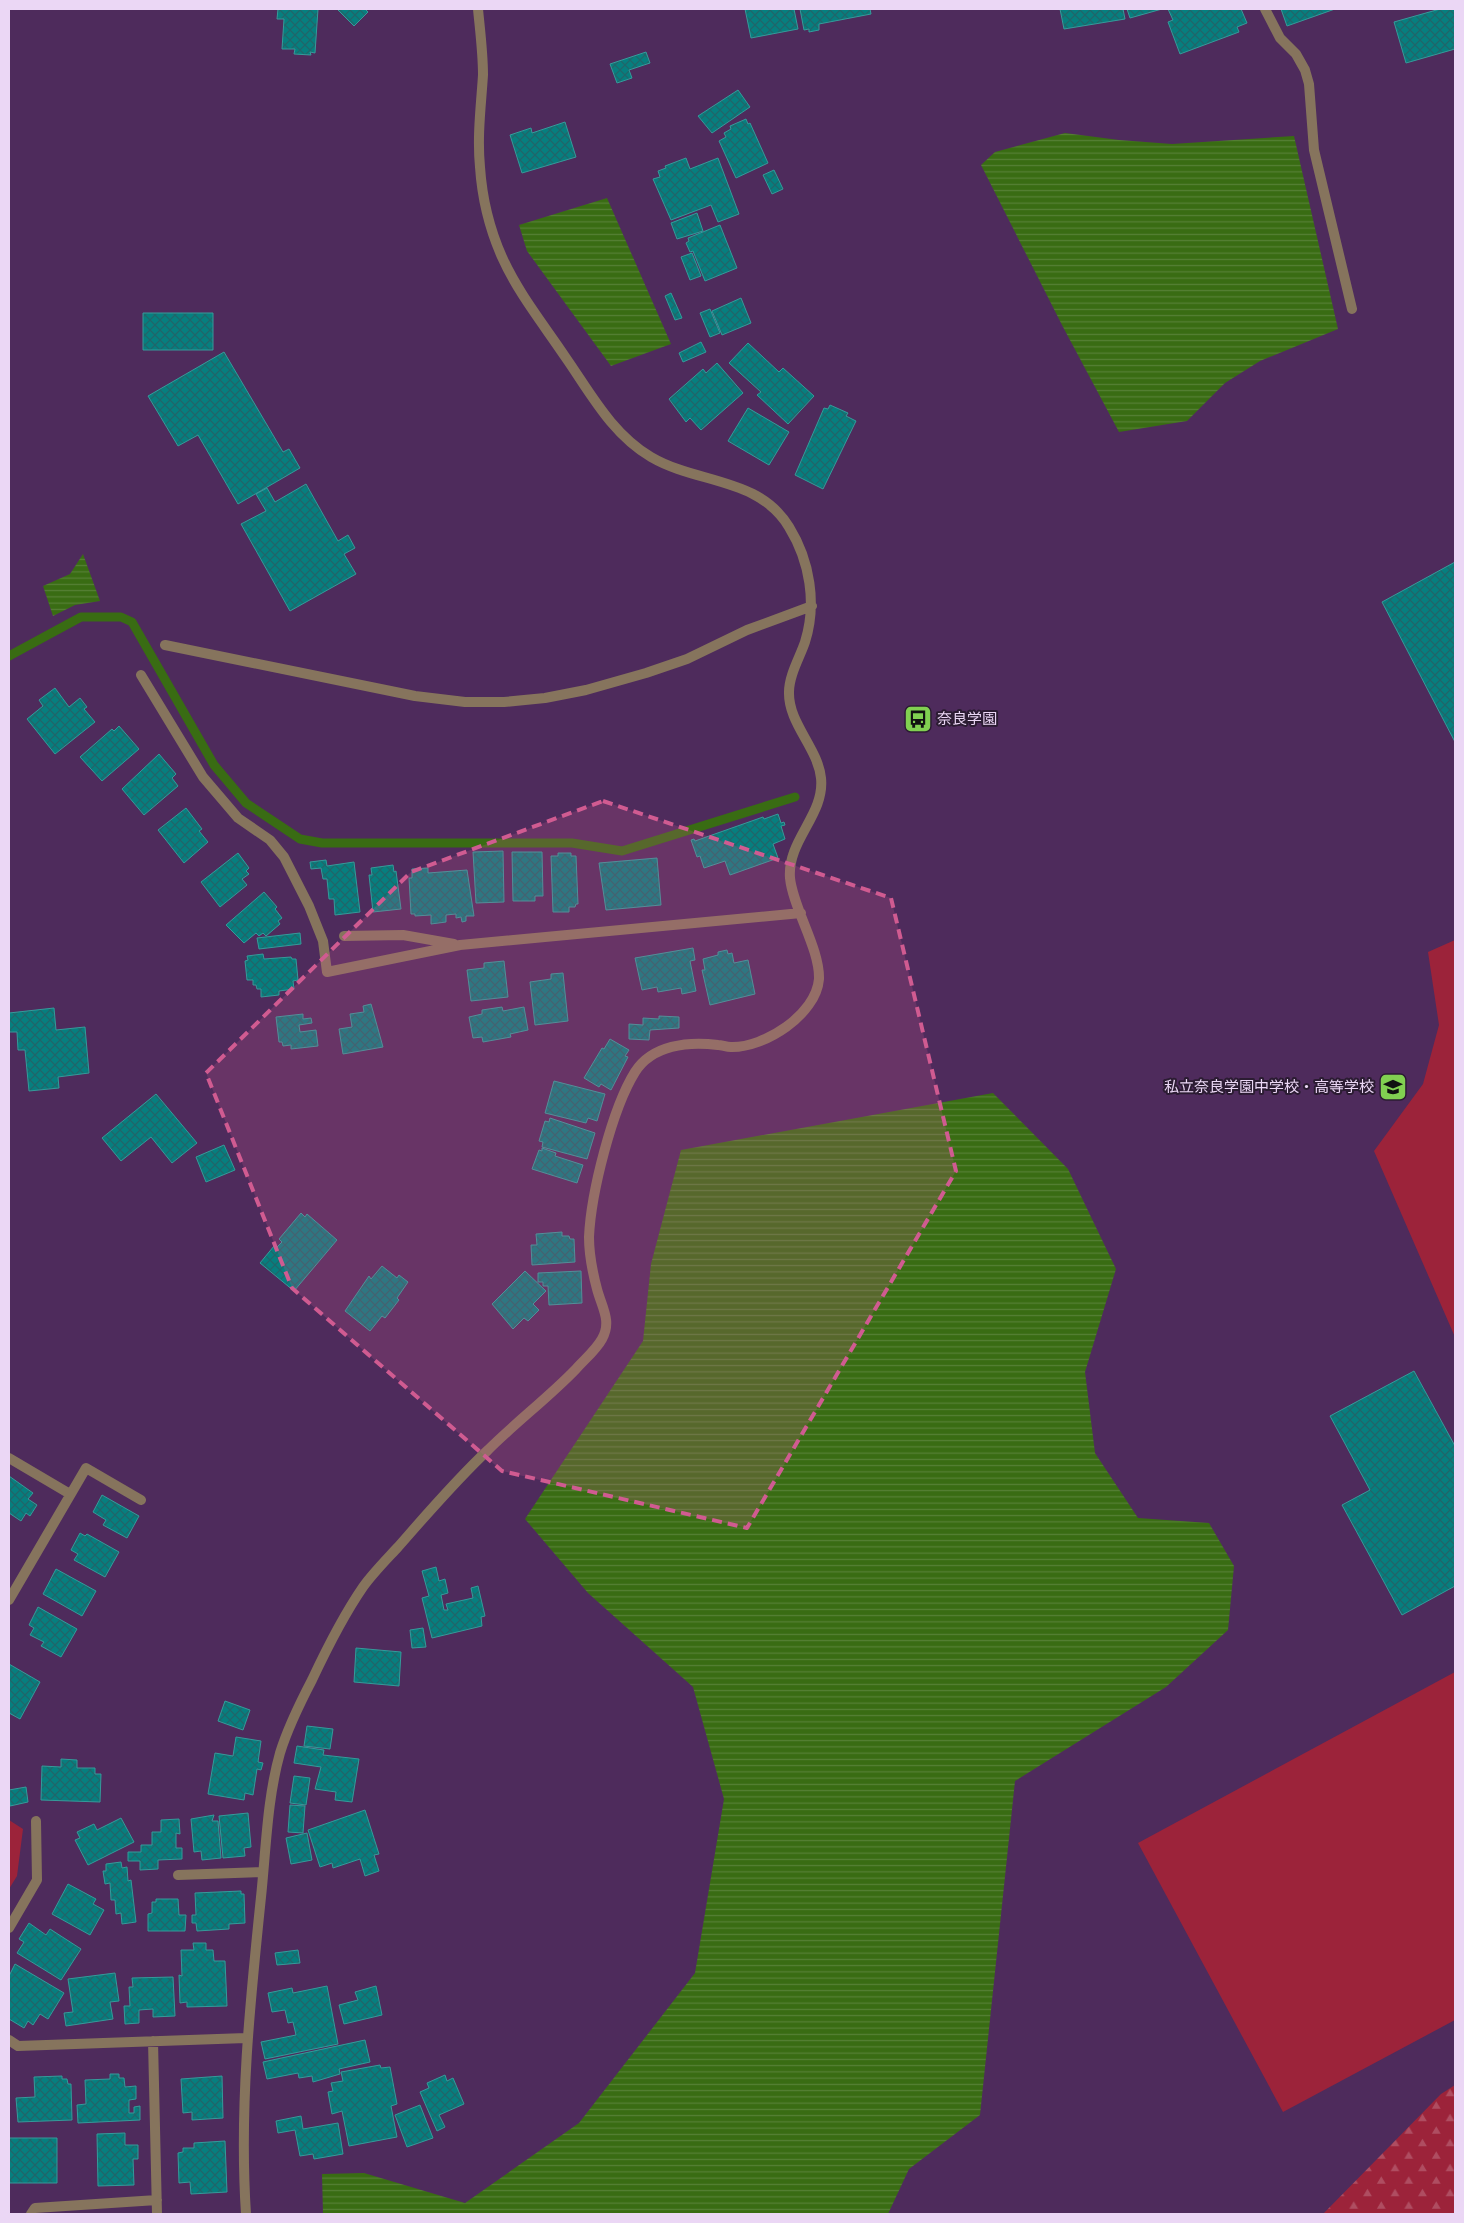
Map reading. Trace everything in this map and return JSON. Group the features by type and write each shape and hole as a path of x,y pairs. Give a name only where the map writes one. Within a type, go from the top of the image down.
{"street":[{"path":"246,2214 243,2175 246,2038 269,1813 279,1755 297,1710 334,1634 366,1583 487,1450 554,1391 602,1339 608,1320 596,1287 589,1241 596,1184 613,1123 638,1067 664,1047 713,1044 732,1047 751,1044 796,1021 813,998 819,978 790,876 795,844 817,806 822,780 792,710 789,692 808,633 812,606 808,575 799,547 788,523 772,505 751,492 726,482 682,472 654,458 627,441 606,417 523,294 502,257 483,192 479,162 483,68 478,9"},
{"path":"1265,9 1280,38 1296,54 1305,70 1309,84 1314,150 1352,309"},
{"path":"165,645 416,696 465,702 504,702 545,698 586,690 646,673 687,659 747,630 812,606"},
{"path":"140,675 203,777 238,818 270,840 284,857 309,906 323,941 327,972 460,945 801,913"},
{"path":"344,936 403,935 460,945"},
{"path":"9,1458 70,1494"},
{"path":"9,1600 86,1468 141,1500"},
{"path":"9,1928 37,1880 36,1821"},
{"path":"178,1875 263,1872"},
{"path":"9,2040 18,2046 246,2038"},
{"path":"153,2041 157,2214"},
{"path":"31,2214 35,2208 157,2200"}],"highlighted area":[{"path":"603,801 891,898 956,1171 747,1528 502,1471 292,1288 206,1073 411,872"}],"green space":[{"path":"1455,940 1455,1337 1374,1151 1423,1084 1439,1025 1428,952"},
{"path":"1455,1672 1455,2020 1283,2112 1138,1843"},
{"path":"9,1820 23,1829 17,1876 9,1889"},
{"path":"1455,2085 1455,2214 1323,2214 1441,2094"}],"shaded area":[{"path":"1065,133 1172,144 1294,136 1338,329 1260,361 1225,383 1187,421 1119,432 1063,327 981,165 995,152"},
{"path":"607,198 671,344 611,366 527,251 519,225"},
{"path":"83,554 100,601 75,605 53,616 43,586 70,574"},
{"path":"993,1093 1068,1169 1116,1269 1085,1372 1095,1453 1138,1518 1209,1523 1234,1566 1228,1630 1166,1687 1015,1781 980,2115 909,2169 888,2214 323,2214 322,2174 364,2173 465,2203 579,2123 695,1973 724,1799 693,1687 588,1593 525,1519 643,1341 651,1264 681,1150"}],"building":[{"path":"278,9 318,9 315,53 310,52 311,55 294,54 295,49 282,49 284,19 277,19"},
{"path":"337,9 365,9 368,12 354,26"},
{"path":"745,9 794,9 798,29 751,38"},
{"path":"800,9 870,9 871,14 819,24 819,30 809,32 809,29 804,30"},
{"path":"1060,9 1123,9 1125,19 1064,29"},
{"path":"1127,9 1162,9 1130,18"},
{"path":"1168,9 1241,9 1247,23 1237,27 1239,32 1180,54 1168,22 1173,20"},
{"path":"1281,9 1335,9 1287,26"},
{"path":"1440,9 1455,9 1455,49 1406,63 1394,22"},
{"path":"646,52 650,63 629,70 632,78 617,83 610,64"},
{"path":"738,90 750,107 712,133 698,116"},
{"path":"746,119 748,124 750,123 768,163 736,178 719,141 726,137 724,133 731,129 730,126"},
{"path":"565,122 576,157 522,173 510,135 531,128 532,133"},
{"path":"686,158 690,169 718,158 739,214 718,222 711,205 671,220 653,179 660,177 658,171 666,168 665,166"},
{"path":"774,170 783,189 772,194 763,175"},
{"path":"697,213 703,231 677,239 671,223"},
{"path":"720,225 737,268 705,281 693,251 690,252 686,243 689,241 688,238"},
{"path":"692,253 701,276 690,280 681,257"},
{"path":"671,293 682,318 675,320 665,296"},
{"path":"741,298 751,323 722,335 712,311"},
{"path":"710,309 720,333 710,337 700,313"},
{"path":"143,313 213,313 213,350 143,350"},
{"path":"701,342 706,352 683,362 679,353"},
{"path":"748,343 779,372 783,368 814,396 788,424 757,395 761,392 729,363"},
{"path":"224,352 283,452 289,449 300,468 238,504 198,435 178,446 148,396"},
{"path":"717,363 743,393 701,430 690,418 686,422 669,399 703,369 706,373"},
{"path":"830,405 848,413 846,416 856,421 823,489 795,475 824,408 828,409"},
{"path":"748,408 789,432 769,465 728,441"},
{"path":"306,484 338,541 348,535 355,548 344,554 356,574 290,611 241,524 266,511 256,494 267,488 275,502"},
{"path":"1455,562 1455,742 1382,602"},
{"path":"55,688 69,707 80,698 87,707 84,709 95,722 55,754 27,719 43,706 39,700"},
{"path":"119,726 139,749 102,781 80,757 112,729 114,731"},
{"path":"159,754 176,774 172,778 178,786 144,815 122,789"},
{"path":"186,808 202,829 199,831 208,842 184,863 158,830"},
{"path":"778,814 781,823 784,822 785,825 781,826 785,839 773,844 778,858 730,875 725,861 704,868 700,856 697,857 691,840 694,839 695,841 763,817 764,819"},
{"path":"503,851 504,902 476,903 473,852"},
{"path":"512,852 542,852 543,896 535,896 535,901 513,901"},
{"path":"238,853 249,868 246,871 249,874 242,879 247,885 220,907 201,882"},
{"path":"558,853 571,853 571,856 576,856 578,904 575,907 569,907 569,912 553,912 551,856 558,856"},
{"path":"657,858 661,905 606,910 599,863"},
{"path":"326,860 327,866 354,862 360,912 335,915 334,899 329,899 327,879 323,879 321,868 311,869 310,862"},
{"path":"393,865 394,872 396,871 401,909 373,912 369,875 372,875 371,868"},
{"path":"428,868 428,873 467,870 474,916 466,916 466,921 462,922 461,917 456,918 456,914 446,915 446,922 431,924 431,915 415,916 415,914 411,914 409,878 412,878 412,869"},
{"path":"264,892 277,907 275,909 282,918 278,921 280,924 266,936 263,933 259,936 256,933 244,943 226,925"},
{"path":"300,933 301,944 259,949 257,938"},
{"path":"693,948 695,960 690,961 696,991 682,994 681,988 658,992 657,987 642,990 635,958"},
{"path":"727,950 728,954 732,953 734,963 748,960 755,994 710,1005 702,970 705,970 703,959 718,955 718,952"},
{"path":"263,954 264,959 291,957 296,959 298,980 293,981 294,989 279,991 279,995 261,997 261,989 257,989 256,985 253,985 253,980 247,980 245,961 248,960 247,956"},
{"path":"504,961 508,997 471,1001 467,970 484,968 484,963"},
{"path":"563,973 568,1021 535,1025 530,982 551,979 551,974"},
{"path":"371,1004 383,1047 343,1054 339,1029 352,1027 350,1014 364,1012 363,1006"},
{"path":"502,1007 503,1011 524,1007 528,1030 510,1034 511,1037 483,1042 482,1037 473,1038 469,1017 482,1014 482,1010"},
{"path":"54,1008 56,1030 85,1027 89,1073 58,1077 59,1088 29,1091 25,1050 18,1050 17,1032 9,1032 9,1013"},
{"path":"303,1014 303,1019 311,1018 312,1023 299,1025 300,1032 316,1030 318,1046 291,1049 291,1045 283,1046 282,1042 279,1042 276,1017"},
{"path":"659,1016 679,1017 679,1028 650,1030 649,1040 629,1039 629,1024 643,1025 643,1018 659,1019"},
{"path":"610,1039 629,1050 625,1056 628,1057 611,1090 601,1084 599,1087 584,1078 602,1048 604,1049"},
{"path":"554,1081 605,1094 597,1121 588,1118 586,1123 545,1113"},
{"path":"156,1094 197,1143 172,1163 151,1137 121,1161 102,1138"},
{"path":"550,1118 595,1133 587,1159 542,1147 543,1142 539,1141 545,1121 549,1122"},
{"path":"224,1145 235,1170 206,1182 196,1157"},
{"path":"542,1148 556,1153 555,1156 583,1165 577,1183 532,1169 539,1150 542,1151"},
{"path":"301,1213 305,1217 307,1214 337,1240 294,1291 260,1263 274,1246 277,1247 282,1242 279,1239"},
{"path":"562,1232 562,1236 569,1236 570,1239 574,1239 575,1262 532,1265 531,1245 537,1245 536,1234"},
{"path":"382,1266 397,1278 399,1275 408,1282 397,1298 399,1300 385,1318 382,1316 370,1331 345,1311 369,1276 371,1279"},
{"path":"525,1271 546,1291 533,1304 539,1310 528,1321 524,1318 513,1329 492,1304"},
{"path":"581,1271 582,1303 549,1305 548,1286 543,1286 543,1282 538,1282 538,1273"},
{"path":"1414,1371 1455,1446 1455,1586 1402,1615 1342,1505 1370,1490 1330,1416"},
{"path":"9,1476 33,1493 28,1499 37,1505 30,1516 26,1513 21,1521 9,1513"},
{"path":"102,1495 139,1516 127,1538 103,1525 106,1520 93,1512"},
{"path":"80,1533 85,1536 87,1534 119,1552 105,1577 74,1560 78,1554 71,1550"},
{"path":"436,1567 439,1581 445,1579 448,1593 441,1595 444,1610 448,1610 446,1604 473,1598 471,1588 478,1586 485,1616 481,1617 482,1626 432,1638 422,1598 429,1596 422,1571"},
{"path":"56,1569 96,1591 82,1616 43,1594"},
{"path":"38,1607 77,1629 61,1657 41,1646 44,1642 30,1635 34,1628 29,1625"},
{"path":"423,1628 426,1647 412,1648 410,1630"},
{"path":"356,1648 401,1652 399,1686 354,1682"},
{"path":"9,1664 40,1682 20,1719 9,1713"},
{"path":"225,1701 250,1710 243,1730 218,1721"},
{"path":"307,1726 333,1729 330,1749 304,1746"},
{"path":"236,1737 261,1741 258,1762 263,1763 261,1770 257,1769 253,1795 245,1793 244,1800 208,1794 215,1753 233,1756"},
{"path":"297,1746 324,1750 323,1755 359,1759 352,1802 335,1800 336,1792 315,1789 321,1767 294,1763"},
{"path":"61,1759 77,1760 77,1768 95,1768 95,1774 101,1774 100,1802 41,1800 42,1766 61,1767"},
{"path":"294,1776 310,1778 306,1805 290,1803"},
{"path":"26,1787 28,1802 10,1806 9,1790"},
{"path":"290,1805 305,1806 303,1833 288,1832"},
{"path":"365,1810 379,1854 374,1855 379,1871 365,1876 360,1859 333,1868 332,1863 320,1867 308,1830"},
{"path":"248,1813 251,1847 244,1848 245,1856 223,1858 219,1816"},
{"path":"214,1815 212,1821 218,1821 221,1858 202,1860 201,1851 194,1852 191,1819"},
{"path":"121,1818 134,1842 88,1865 75,1840 80,1838 77,1832 94,1824 97,1830"},
{"path":"179,1819 180,1834 176,1833 176,1848 182,1848 182,1859 158,1860 158,1869 140,1870 140,1861 128,1861 128,1852 141,1852 141,1845 152,1845 152,1832 161,1832 161,1820"},
{"path":"307,1833 312,1860 291,1864 286,1838"},
{"path":"121,1862 122,1868 127,1867 128,1881 131,1880 136,1922 122,1924 121,1913 116,1914 115,1900 111,1900 110,1883 105,1884 103,1871 106,1871 106,1864"},
{"path":"68,1884 96,1899 93,1904 104,1910 90,1935 52,1914"},
{"path":"241,1891 241,1894 244,1894 245,1923 229,1924 229,1929 197,1931 196,1923 192,1923 192,1915 196,1915 195,1893"},
{"path":"156,1899 178,1899 179,1915 186,1915 185,1931 148,1931 148,1914 152,1913 152,1902 156,1902"},
{"path":"29,1923 46,1935 50,1929 81,1949 61,1980 17,1953 24,1942 19,1939"},
{"path":"193,1943 206,1943 206,1950 213,1950 214,1961 225,1961 227,2006 187,2007 187,2002 180,2003 179,1975 182,1976 181,1950 194,1950"},
{"path":"298,1950 300,1963 277,1965 275,1953"},
{"path":"15,1964 64,1993 48,2019 40,2014 33,2025 28,2021 24,2028 9,2019 9,1976"},
{"path":"115,1973 119,2001 110,2002 113,2019 66,2026 64,2013 73,2012 68,1979"},
{"path":"173,1977 175,2016 153,2017 153,2009 139,2010 139,2023 125,2024 124,2006 130,2006 129,1987 133,1987 132,1978"},
{"path":"327,1986 338,2044 265,2059 261,2042 296,2035 293,2022 288,2023 285,2010 272,2012 268,1993 292,1988 293,1993"},
{"path":"376,1986 382,2015 344,2024 339,2005 358,2000 355,1992"},
{"path":"365,2040 370,2062 339,2069 340,2074 313,2082 312,2076 299,2078 298,2073 267,2079 263,2062"},
{"path":"380,2065 381,2068 390,2067 397,2104 391,2106 397,2137 349,2146 342,2111 332,2114 328,2092 333,2091 331,2083 343,2081 341,2072"},
{"path":"110,2074 119,2074 119,2078 124,2078 125,2087 136,2086 136,2099 129,2100 129,2113 134,2113 134,2107 140,2106 140,2120 78,2123 77,2105 86,2104 85,2080 110,2079"},
{"path":"445,2075 447,2081 453,2078 464,2104 439,2115 445,2127 437,2131 420,2092 429,2088 427,2083"},
{"path":"62,2076 62,2079 67,2079 68,2084 71,2084 72,2120 18,2122 16,2098 35,2097 34,2077"},
{"path":"222,2076 223,2118 192,2120 192,2112 183,2113 181,2079"},
{"path":"420,2105 433,2138 407,2147 395,2115"},
{"path":"301,2116 303,2129 338,2123 343,2154 314,2159 313,2154 300,2156 295,2130 278,2133 276,2121"},
{"path":"125,2133 125,2145 138,2145 138,2159 133,2159 134,2185 98,2186 97,2134"},
{"path":"9,2138 57,2138 57,2183 9,2183"},
{"path":"225,2141 227,2192 191,2194 190,2182 179,2183 178,2153 183,2152 183,2148 194,2148 194,2143"}],"waterway":[{"path":"9,656 81,617 121,617 132,622 214,765 246,803 300,839 322,843 572,843 622,851 795,797"}],"place":[{"name":"奈良学園","path":"918,719"},
{"name":"私立奈良学園中学校・高等学校","path":"1393,1087"}]}
